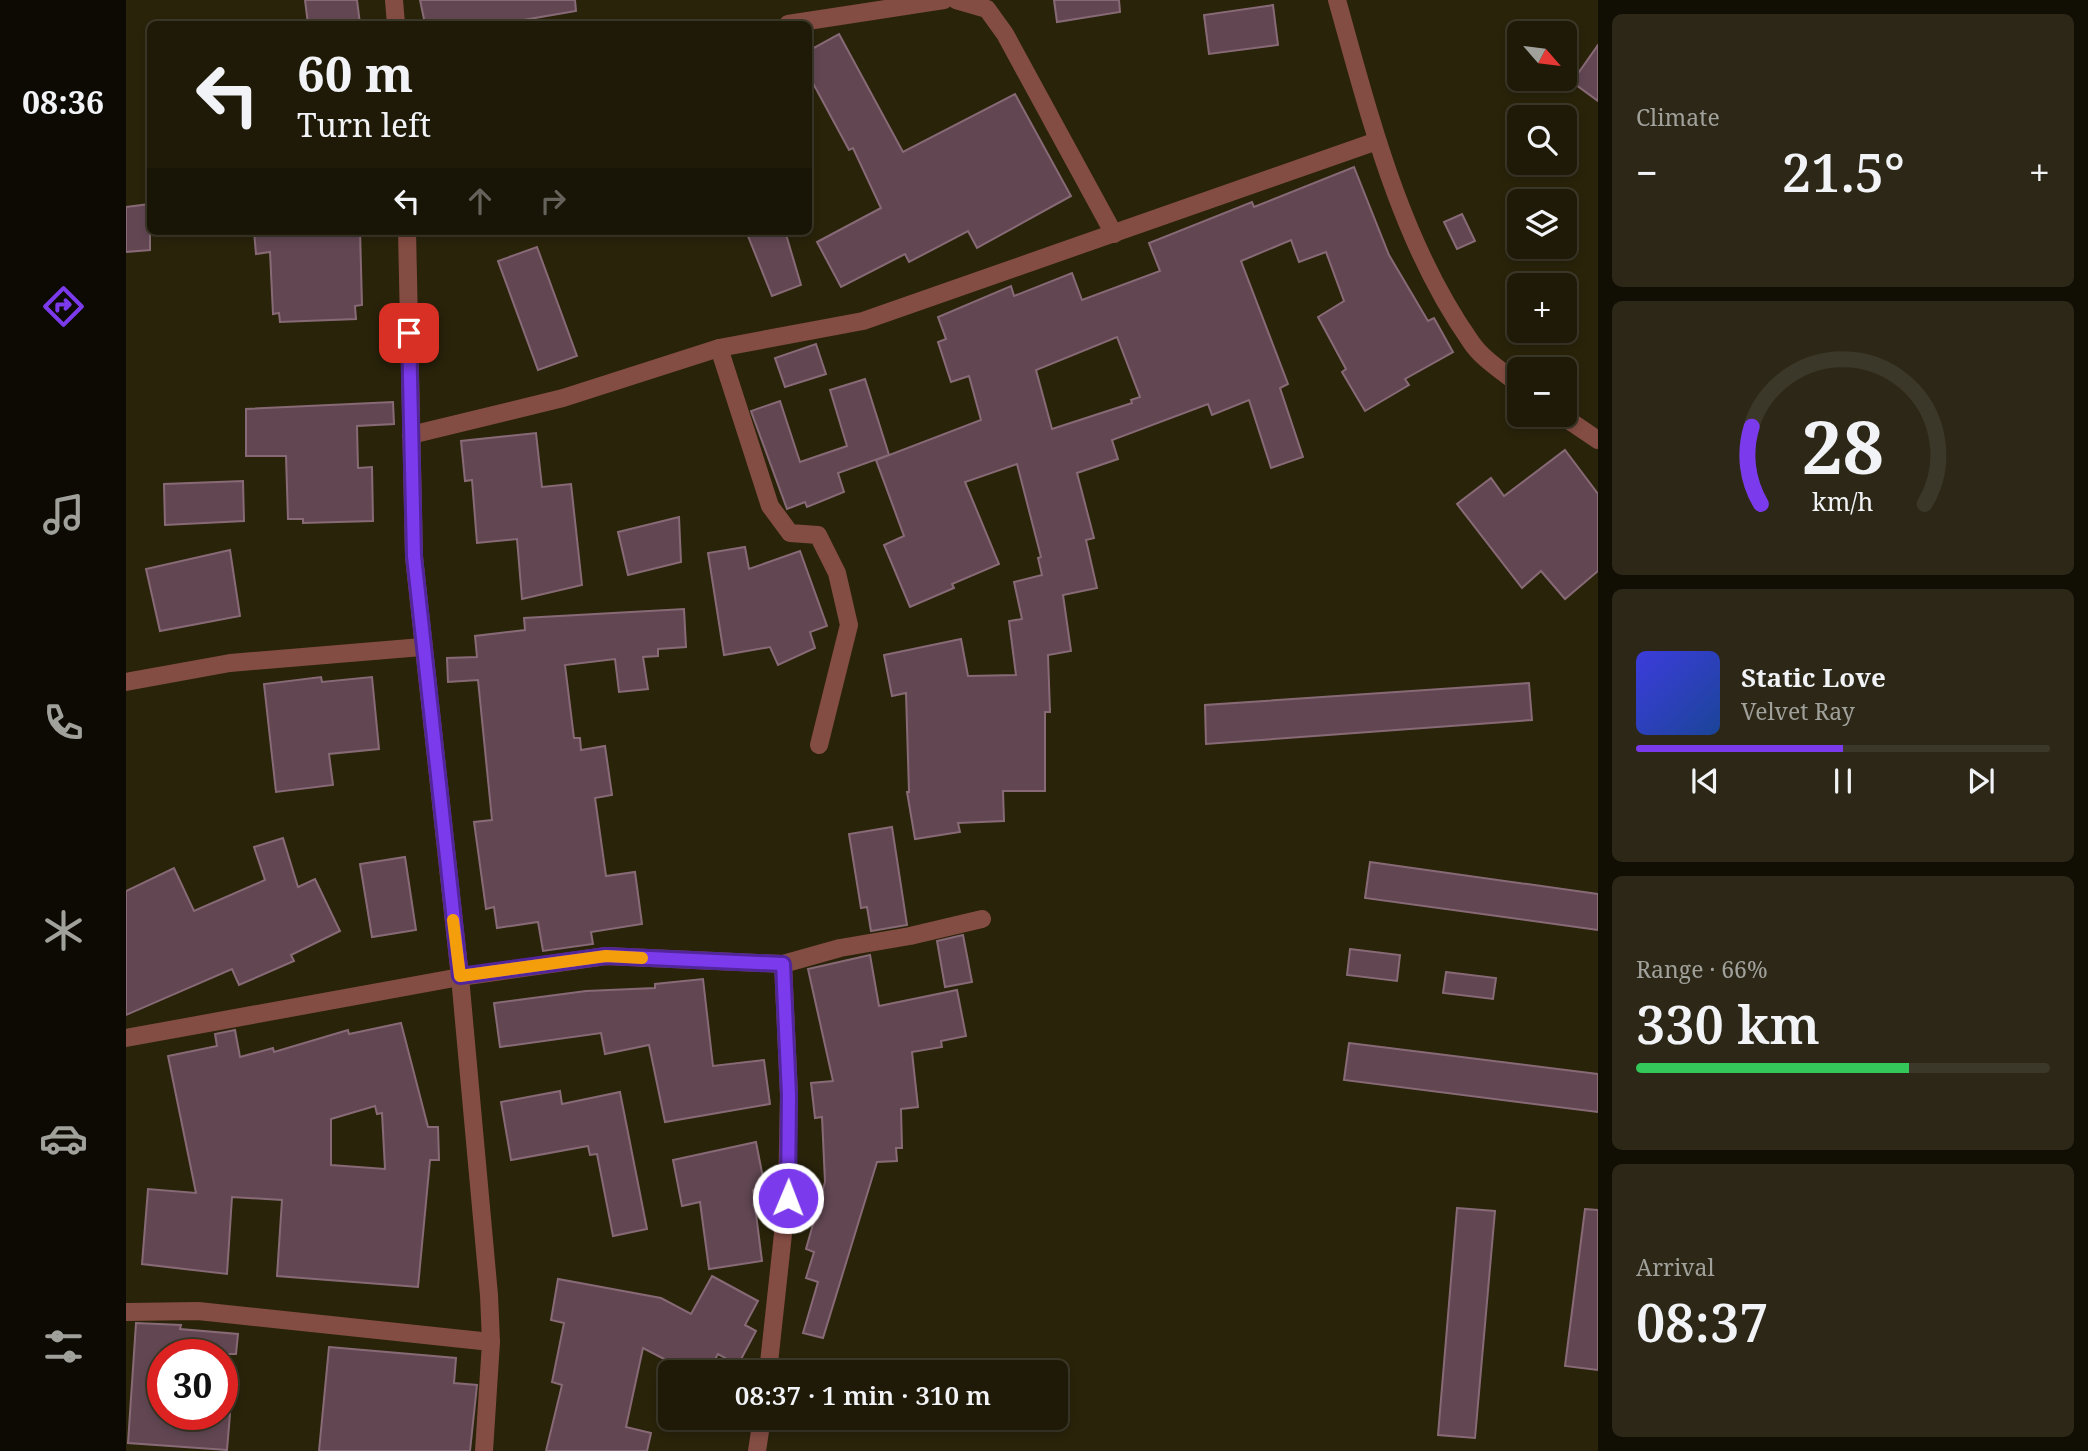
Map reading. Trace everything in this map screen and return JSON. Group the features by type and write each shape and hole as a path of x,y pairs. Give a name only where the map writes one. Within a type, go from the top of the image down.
{"street":[{"path":"394,0 396,21"},
{"path":"808,21 944,0"},
{"path":"956,0 987,9 1005,34 1114,234"},
{"path":"1337,0 1377,141 1428,268 1472,345 1507,375"},
{"path":"411,435 563,398 719,348 863,321 1377,141"},
{"path":"407,235 414,556 460,976 489,1295 491,1342 484,1451"},
{"path":"719,348 770,506 790,533 818,535 842,592 849,625 819,745"},
{"path":"1577,426 1598,440"},
{"path":"127,677 230,663 422,647"},
{"path":"126,1038 460,976 606,956 783,964 840,948 910,936 982,919"},
{"path":"769,1360 788,1198 789,1095 783,964"},
{"path":"126,1312 198,1311 491,1342"},
{"path":"757,1451 760,1430"}],"building":[{"path":"305,0 357,0 360,21 308,21"},
{"path":"420,0 575,0 576,11 518,21 424,21"},
{"path":"1054,0 1119,0 1120,12 1057,22"},
{"path":"1273,5 1278,45 1209,54 1204,15"},
{"path":"839,34 903,152 1015,94 1071,196 977,248 968,231 909,262 905,254 841,287 817,242 881,208 853,148 849,150 812,81 812,49"},
{"path":"1598,45 1598,101 1577,86 1577,75"},
{"path":"1354,167 1389,255 1428,321 1434,318 1453,352 1405,379 1409,385 1365,411 1342,372 1346,369 1318,317 1344,301 1326,252 1299,262 1291,240 1241,261 1288,384 1280,388 1303,457 1271,468 1249,400 1212,415 1208,404 1112,440 1118,459 1077,473 1094,538 1086,540 1097,588 1063,595 1071,651 1048,655 1050,712 1045,712 1045,791 1003,791 1004,821 958,823 960,832 915,839 907,792 906,693 892,696 884,655 961,639 968,676 1016,675 1009,621 1022,619 1014,582 1042,575 1038,558 1041,557 1017,464 965,482 999,564 952,584 954,588 910,607 884,545 904,536 876,460 981,420 969,376 951,382 938,342 946,339 938,317 1011,286 1014,296 1072,273 1082,300 1160,271 1149,243 1252,202 1254,207","holes":["1117,337 1140,397 1131,400 1132,403 1052,429 1036,370"]},
{"path":"147,204 150,250 126,252 126,207"},
{"path":"1462,214 1475,241 1457,249 1444,222"},
{"path":"254,235 360,235 362,305 355,306 356,319 280,322 279,313 273,314 270,252 256,254"},
{"path":"748,235 786,235 801,285 772,296"},
{"path":"537,247 577,356 538,370 498,261"},
{"path":"816,344 826,374 785,387 775,358"},
{"path":"865,379 889,455 838,473 844,492 807,507 805,502 787,509 751,411 780,401 800,462 847,446 830,390"},
{"path":"393,402 394,424 357,426 358,468 372,467 373,521 303,523 303,519 288,519 286,456 246,456 246,409"},
{"path":"536,433 542,487 571,484 582,585 522,599 517,539 477,543 472,480 465,481 461,441"},
{"path":"1565,450 1598,494 1598,571 1565,599 1541,571 1522,588 1457,504 1491,478 1504,496"},
{"path":"243,481 244,521 165,525 164,484"},
{"path":"679,517 681,562 628,575 618,532"},
{"path":"745,547 749,569 800,551 827,626 810,632 815,648 778,665 770,647 724,655 708,553"},
{"path":"230,550 240,616 160,631 146,569"},
{"path":"684,609 686,647 658,649 658,656 643,657 648,689 619,692 615,659 565,665 574,738 580,738 581,750 605,746 612,795 595,798 606,876 635,872 642,924 591,932 593,944 543,951 538,922 497,928 494,907 486,909 474,822 492,820 478,680 448,682 447,658 477,657 475,636 525,630 524,618"},
{"path":"321,677 322,682 372,677 379,749 329,754 333,785 276,792 264,684"},
{"path":"1529,683 1532,720 1206,744 1205,705"},
{"path":"892,827 907,925 871,931 867,907 861,908 849,834"},
{"path":"283,838 298,887 315,879 340,931 291,955 294,961 239,985 232,969 126,1015 126,891 174,868 194,911 265,880 254,847"},
{"path":"405,857 416,930 372,937 360,864"},
{"path":"1370,862 1598,894 1598,930 1365,898"},
{"path":"963,935 972,982 945,987 937,941"},
{"path":"1350,949 1400,955 1397,981 1347,975"},
{"path":"870,955 879,1006 957,990 966,1036 941,1041 942,1047 912,1052 918,1107 901,1109 902,1148 896,1148 897,1161 877,1162 823,1338 803,1333 818,1282 806,1278 814,1252 806,1249 825,1182 822,1117 815,1118 811,1083 833,1081 808,969"},
{"path":"1446,972 1496,978 1493,999 1443,993"},
{"path":"703,979 713,1066 764,1060 770,1104 665,1122 649,1045 605,1054 601,1033 500,1047 494,1003 586,991 655,988 655,984"},
{"path":"401,1023 428,1127 438,1127 439,1160 430,1160 418,1287 277,1276 282,1200 232,1197 227,1274 142,1264 148,1189 196,1193 168,1056 217,1046 215,1034 235,1030 240,1057 273,1048 274,1052 348,1030 349,1034","holes":["375,1106 377,1114 382,1113 385,1169 331,1165 331,1119"]},
{"path":"1349,1043 1598,1074 1598,1112 1344,1080"},
{"path":"560,1091 562,1104 620,1092 647,1229 613,1236 597,1154 590,1155 588,1146 511,1160 501,1102"},
{"path":"756,1142 765,1188 753,1190 762,1261 709,1269 700,1202 682,1206 673,1160"},
{"path":"1457,1208 1495,1211 1475,1438 1438,1435"},
{"path":"1585,1209 1598,1210 1598,1370 1565,1366"},
{"path":"712,1276 758,1301 745,1325 756,1331 741,1360 729,1360 718,1354 715,1360 666,1360 643,1348 626,1427 651,1433 647,1451 546,1451 562,1385 552,1382 564,1323 551,1320 558,1279 661,1298 691,1314"},
{"path":"136,1323 181,1325 180,1329 238,1334 238,1339 147,1339 147,1430 229,1430 227,1450 128,1443"},
{"path":"329,1347 456,1358 454,1383 477,1385 470,1451 319,1451"}],"slow traffic":[{"path":"453,920 460,976 606,956 642,958"}],"route":[{"path":"409,333 414,556 460,976 606,956 783,964 789,1095 788,1198"}]}
